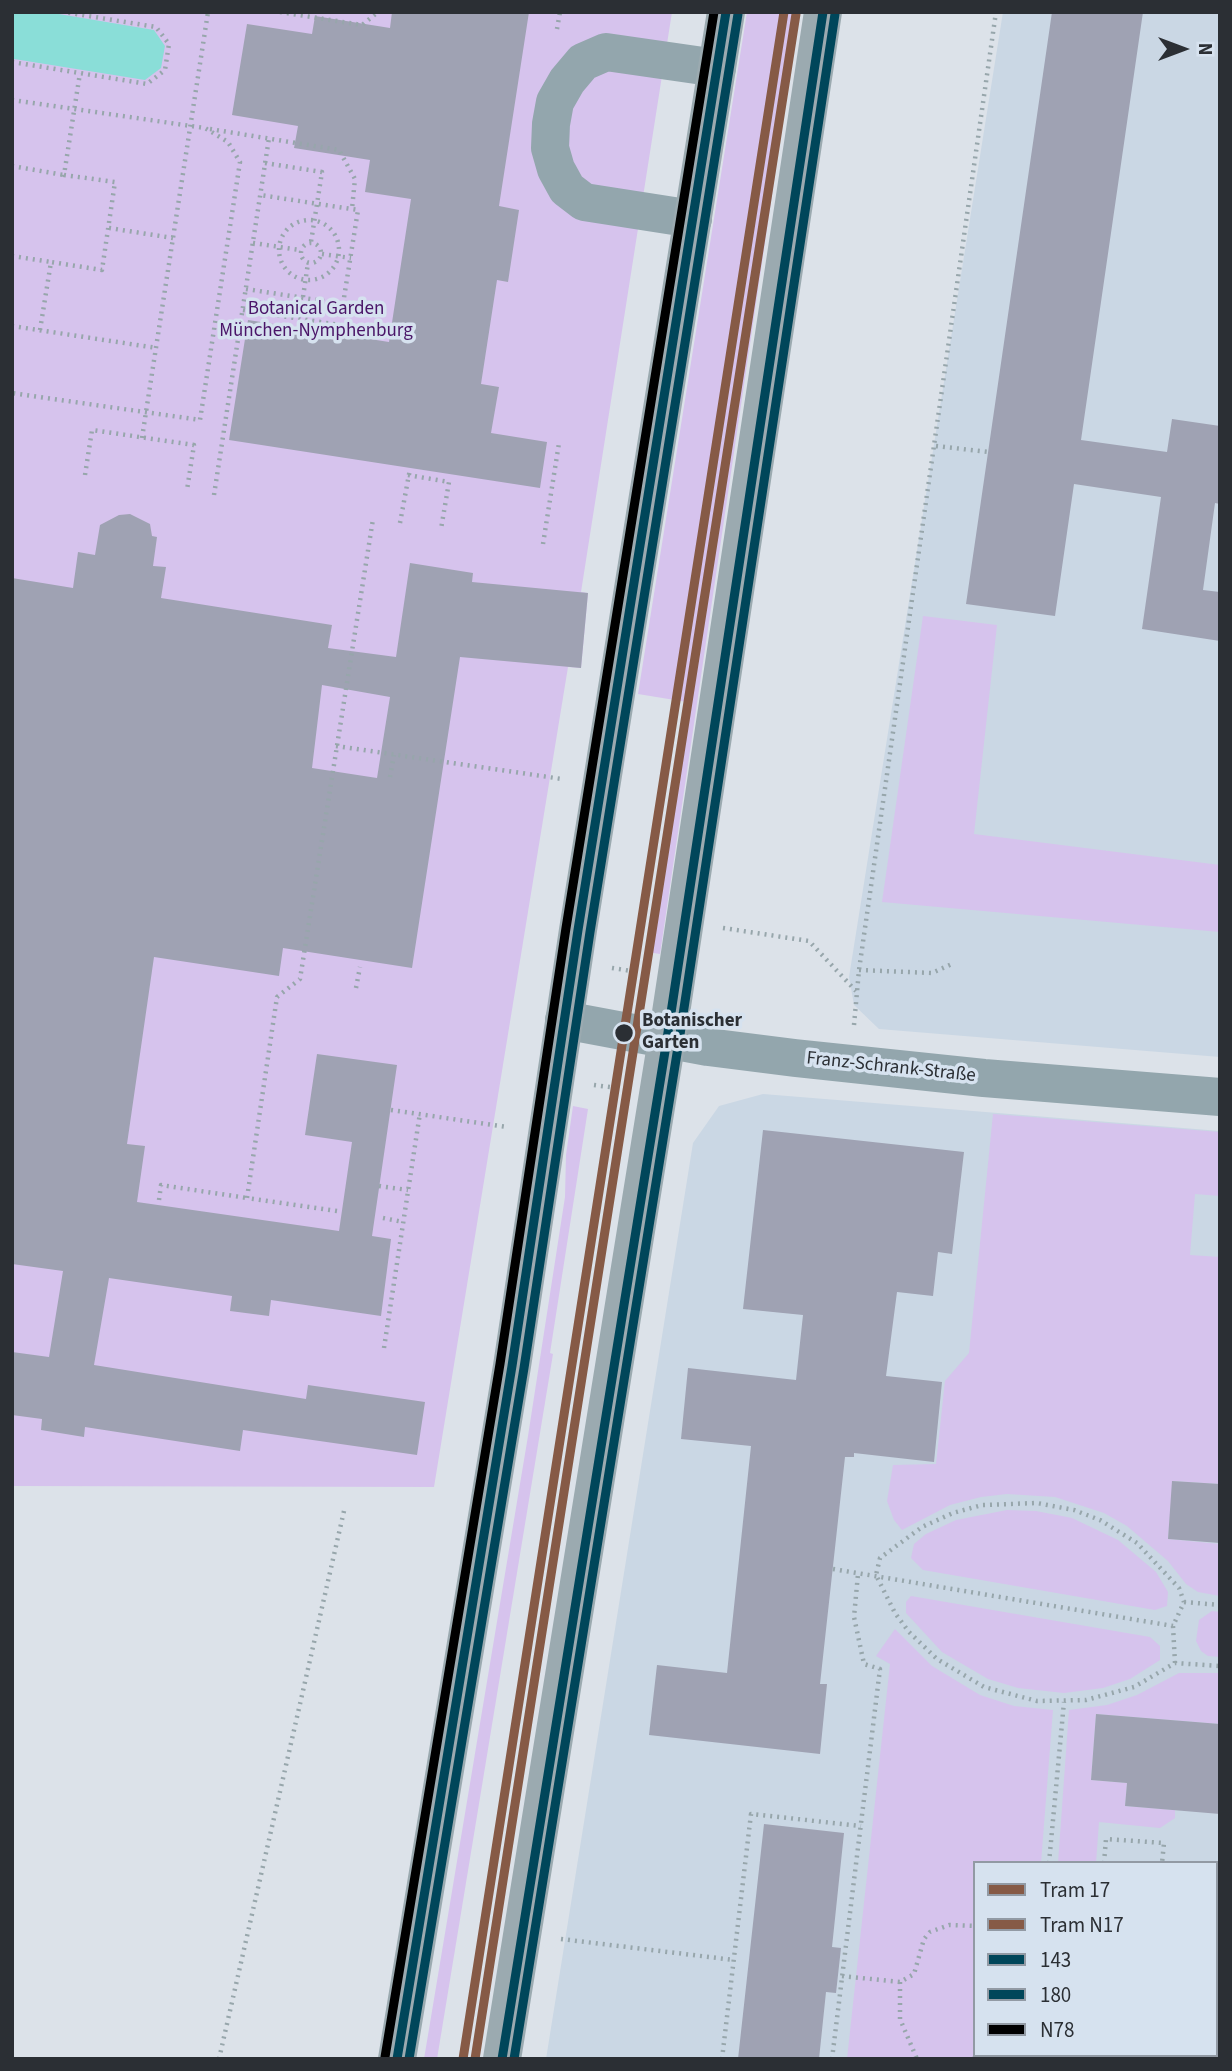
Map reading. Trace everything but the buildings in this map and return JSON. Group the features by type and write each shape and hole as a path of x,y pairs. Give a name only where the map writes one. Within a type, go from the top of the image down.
{"main road":[{"path":"397,2059 512,1366 573,962 726,12"},
{"path":"502,2059 677,978 823,12"}],"street":[{"path":"693,219 584,202 567,189 556,169 550,148 551,124 555,102 567,81 583,62 606,52 717,68"},
{"name":"Franz-Schrank-Straße","path":"564,1020 708,1047 851,1064 1220,1097"}],"path":[{"path":"12,62 147,84 165,71 169,44 156,27 64,12"},
{"path":"142,438 208,12"},
{"path":"280,12 362,25 378,12"},
{"path":"851,1064 859,970 996,12"},
{"path":"64,175 80,73"},
{"path":"12,100 339,150 355,179 352,209"},
{"path":"12,393 200,420 240,162 228,142 205,128"},
{"path":"214,495 269,138"},
{"path":"253,243 300,250 311,242 315,220 322,172 265,163"},
{"path":"12,166 115,182 102,270 12,256"},
{"path":"245,289 344,304 358,210 260,195"},
{"path":"315,220 334,232 340,245 340,256 325,277 305,281 286,270 280,260 279,247 284,234 292,225 315,220"},
{"path":"108,228 173,238"},
{"path":"311,242 317,244 322,254"},
{"path":"300,250 300,256 308,264"},
{"path":"322,254 351,258"},
{"path":"308,264 315,263 322,254"},
{"path":"40,330 51,262"},
{"path":"303,297 308,264"},
{"path":"243,310 372,330"},
{"path":"12,326 157,348"},
{"path":"85,475 92,430 194,445 187,491"},
{"path":"543,544 559,443"},
{"path":"936,446 989,452"},
{"path":"400,523 410,469"},
{"path":"408,475 449,482 441,529"},
{"path":"247,1198 277,997 300,979 373,519"},
{"path":"336,746 570,780"},
{"path":"390,777 394,755"},
{"path":"718,928 809,941 857,992"},
{"path":"573,962 677,978"},
{"path":"859,970 932,973 954,963"},
{"path":"356,988 360,967"},
{"path":"555,1079 657,1095"},
{"path":"391,1110 515,1128"},
{"path":"384,1348 420,1114"},
{"path":"159,1200 161,1185 337,1211"},
{"path":"379,1186 408,1190"},
{"path":"383,1218 403,1222"},
{"path":"1175,1663 1173,1626 1184,1602 1180,1588 1163,1567 1122,1532 1074,1510 1037,1503 1007,1502 953,1513 901,1540 880,1558 876,1576 895,1613 909,1632 955,1672 984,1687 1016,1697 1064,1702 1105,1697 1134,1687 1175,1663 1220,1666"},
{"path":"219,2059 344,1511"},
{"path":"833,1569 1173,1626"},
{"path":"832,2059 880,1669 864,1664 854,1616 859,1574"},
{"path":"1184,1602 1220,1605"},
{"path":"1049,1861 1064,1702"},
{"path":"722,2059 751,1814 861,1826"},
{"path":"1104,1861 1106,1839 1164,1843 1162,1861"},
{"path":"842,1976 900,1982 914,1974 924,1939 930,1932 950,1925 973,1926"},
{"path":"556,1939 734,1960"},
{"path":"900,1982 900,2019 917,2059"}],"shaded area":[{"path":"16,12 47,12 154,30 165,46 161,68 145,80 14,59 12,15"},
{"path":"1003,12 1220,12 1220,1057 879,1029 854,1005 849,977"},
{"path":"763,1094 1220,1131 1220,2059 546,2059 693,1143 719,1106"}],"green space":[{"name":"Botanical Garden München-Nymphenburg","path":"12,12 672,12 581,592 588,593 581,668 568,667 434,1487 12,1486"},
{"path":"747,12 799,12 660,954 647,952 687,702 638,694"},
{"path":"923,616 997,625 974,834 1220,865 1220,932 882,902"},
{"path":"573,1106 588,1109 550,1353 553,1354 437,2059 424,2059 528,1436 565,1197 566,1155"},
{"path":"993,1114 1220,1132 1220,1196 1195,1194 1190,1255 1220,1257 1220,1484 1173,1481 1168,1539 1220,1544 1220,1596 1198,1592 1186,1584 1168,1561 1127,1526 1104,1513 1055,1497 1007,1494 981,1497 950,1505 902,1530 894,1520 887,1501 893,1465 936,1464 945,1381 969,1353"},
{"path":"1007,1510 1036,1511 1072,1518 1118,1540 1156,1572 1168,1592 1167,1606 1155,1610 923,1570 911,1558 914,1544 926,1534 956,1520"},
{"path":"911,1596 1150,1637 1160,1646 1160,1660 1130,1679 1103,1688 1064,1693 1018,1688 988,1679 942,1652 906,1613 906,1602"},
{"path":"1212,1611 1220,1612 1220,1657 1208,1656 1201,1651 1196,1641 1199,1620"},
{"path":"895,1629 932,1666 980,1695 1014,1706 1053,1710 1041,1861 973,1861 973,2057 1025,2059 847,2059 890,1664 876,1656"},
{"path":"1179,1673 1220,1673 1220,1724 1096,1714 1091,1780 1127,1783 1125,1806 1175,1810 1175,1818 1160,1828 1099,1822 1096,1861 1058,1861 1069,1710 1107,1705 1137,1695"}],"tram line":[{"name":"17","path":"463,2059 784,12"},
{"name":"N17","path":"475,2059 796,14"}],"transit line":[{"name":"N78","path":"385,2057 500,1364 566,928 714,12"},
{"name":"143","path":"397,2059 512,1366 578,930 726,12"},
{"name":"143","path":"502,2059 667,1039 823,12"},
{"name":"180","path":"409,2059 524,1368 590,932 738,14"},
{"name":"180","path":"514,2059 679,1041 835,14"}],"place":[{"name":"Botanischer Garten","path":"624,1033"}]}
